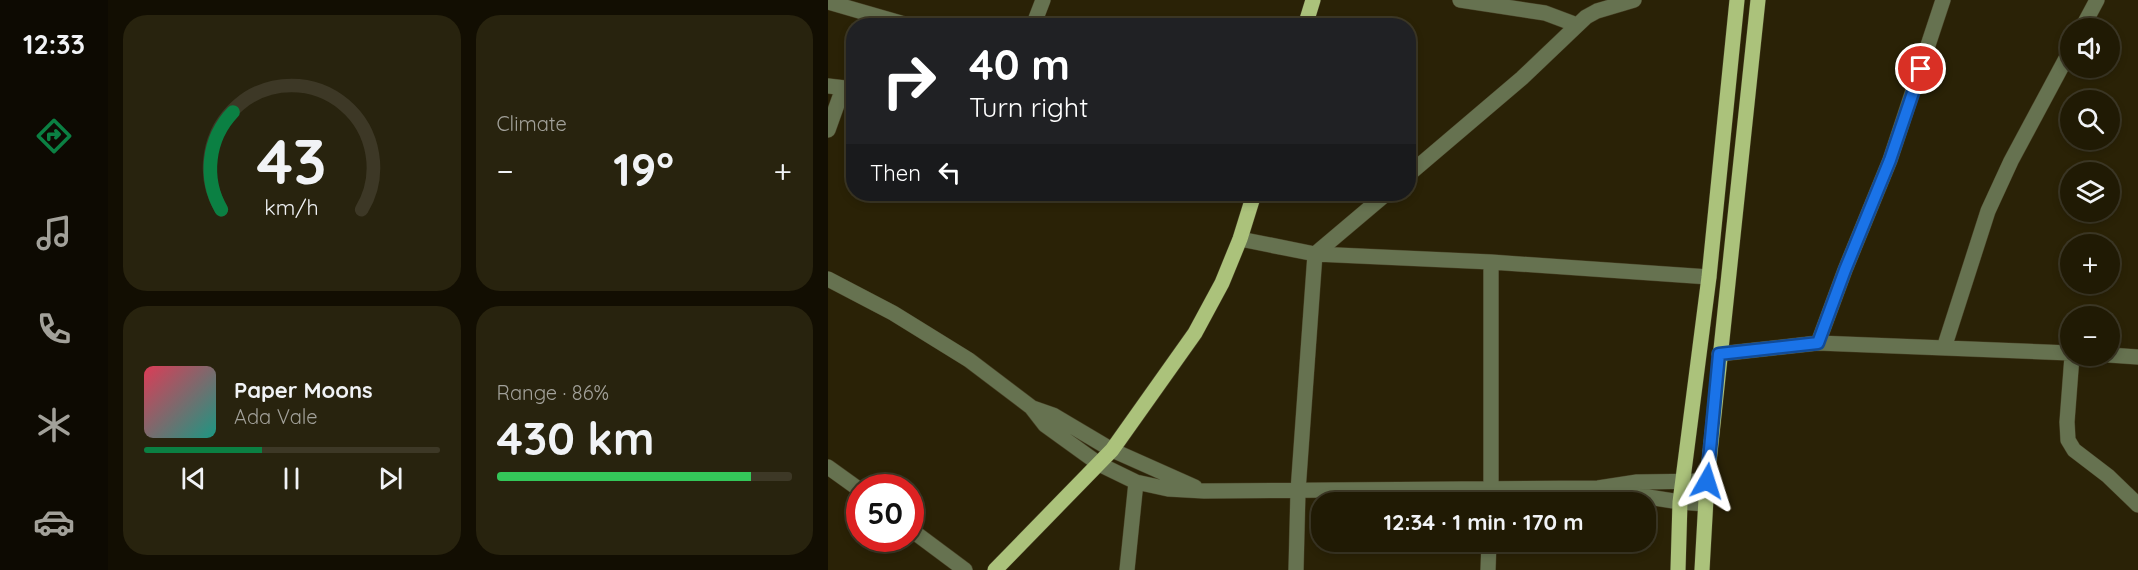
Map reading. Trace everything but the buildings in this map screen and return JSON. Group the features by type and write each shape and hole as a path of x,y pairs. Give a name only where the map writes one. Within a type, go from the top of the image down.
{"main road":[{"path":"1307,18 1313,0"},
{"path":"1678,570 1680,502 1709,277 1737,0"},
{"path":"1702,570 1705,504 1719,354 1730,275 1758,0"},
{"path":"995,570 1112,450 1196,333 1222,283 1240,239 1252,201"}],"street":[{"path":"1036,18 1043,0"},
{"path":"1460,0 1545,13 1577,26"},
{"path":"1416,167 1522,78 1577,26 1597,11 1634,0"},
{"path":"1818,343 1890,160 1943,0"},
{"path":"2087,18 2097,0"},
{"path":"828,2 883,18"},
{"path":"1944,348 1988,211 2011,161 2060,70"},
{"path":"828,130 842,88"},
{"path":"1296,570 1298,491 1315,254 1378,201"},
{"path":"1240,239 1315,254 1491,262 1709,277"},
{"path":"1491,262 1491,492"},
{"path":"828,279 893,313 969,360 1030,407 1045,424 1099,464 1136,482 1168,489 1203,491 1337,492"},
{"path":"1719,354 1818,343 2060,353"},
{"path":"2120,356 2138,357"},
{"path":"2070,366 2068,440 2074,450 2108,476 2138,505"},
{"path":"1030,407 1053,415 1112,450 1203,491"},
{"path":"828,466 846,480"},
{"path":"1552,492 1598,489 1637,482 1707,481"},
{"path":"1127,570 1136,482"},
{"path":"1598,489 1705,504"},
{"path":"924,539 965,570"},
{"path":"1488,570 1489,552"}],"route":[{"path":"1707,481 1719,354 1818,343 1890,160 1921,69"}]}
